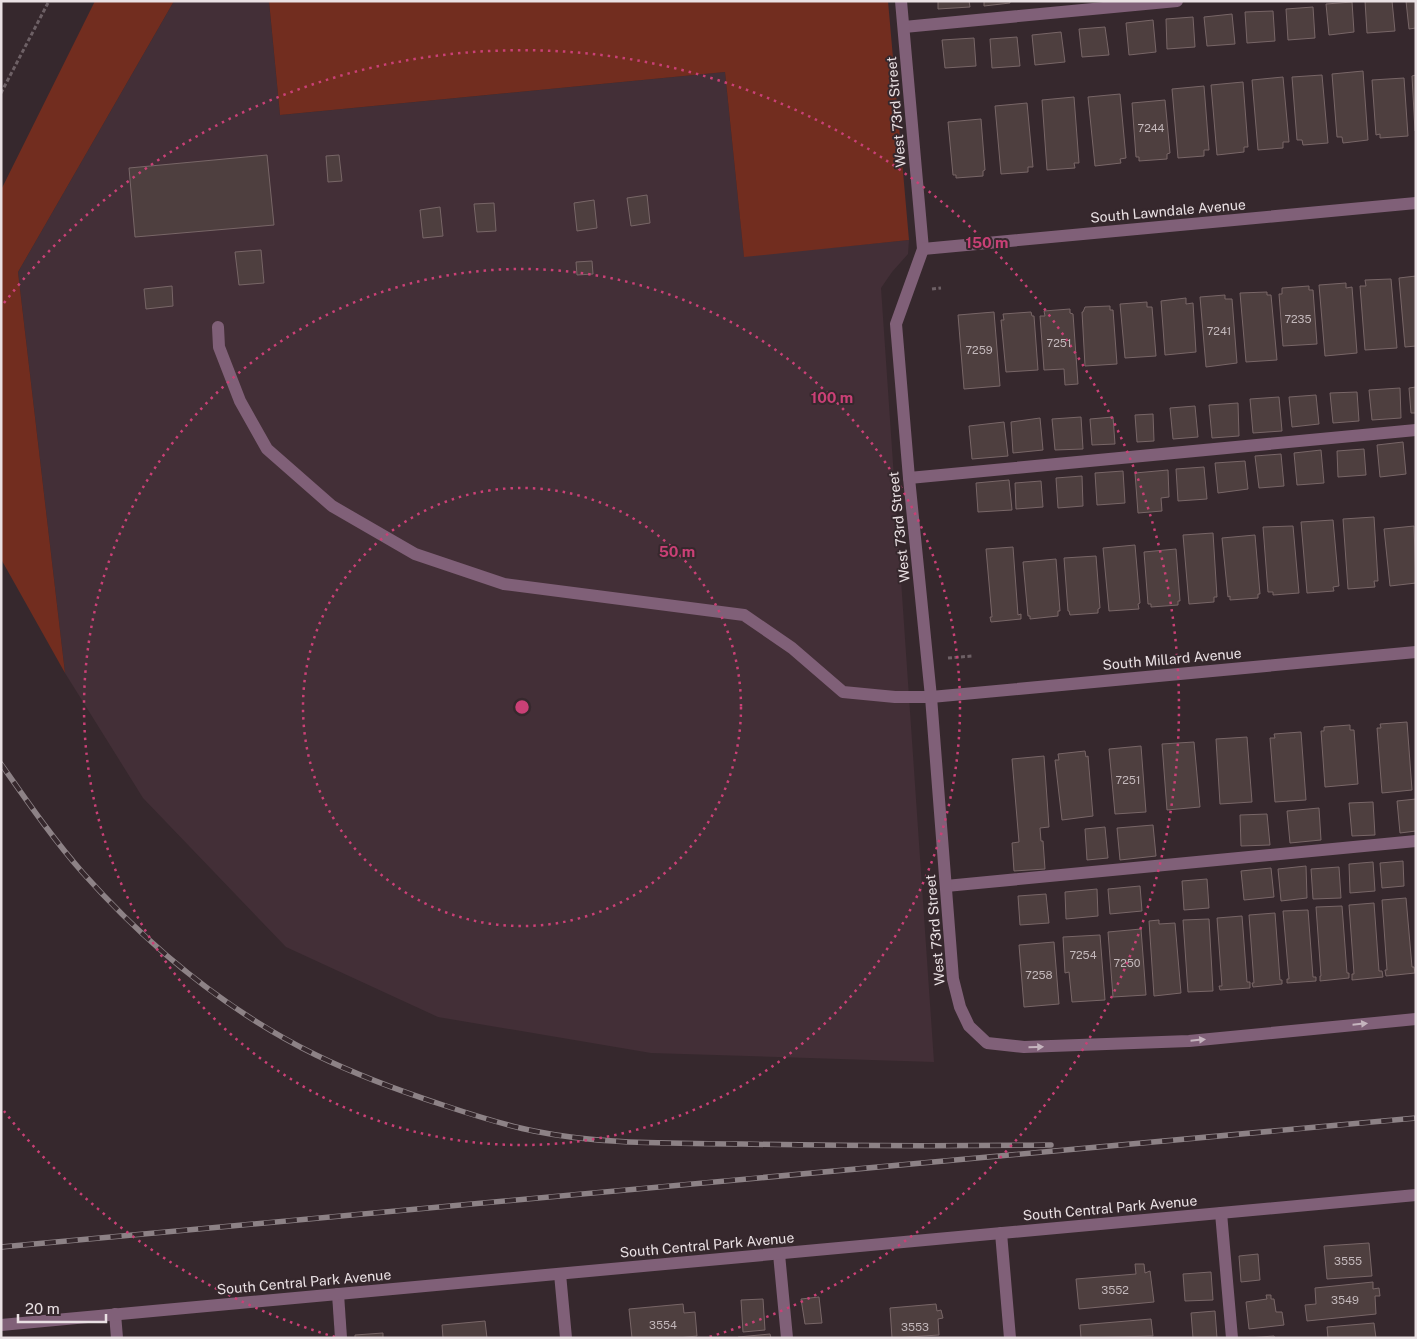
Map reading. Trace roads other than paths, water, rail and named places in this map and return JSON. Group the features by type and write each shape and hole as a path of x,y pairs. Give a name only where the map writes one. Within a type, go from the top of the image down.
{"street":[{"name":"West 73rd Street","path":"901,1 923,248 896,324 931,696 953,979 960,1007 969,1026 987,1043 1024,1047 1189,1041 1416,1019"},
{"path":"904,27 1177,1"},
{"name":"South Lawndale Avenue","path":"923,248 1416,203"},
{"name":"South Millard Avenue","path":"218,327 219,347 240,401 267,449 332,506 415,554 504,584 744,615 792,648 843,692 895,697 931,696 1416,652"},
{"path":"909,478 1416,430"},
{"path":"946,886 1416,842"},
{"name":"South Central Park Avenue","path":"1,1325 1416,1195"},
{"path":"1221,1213 1232,1338"},
{"path":"1001,1233 1010,1338"},
{"path":"779,1254 787,1338"},
{"path":"560,1274 566,1338"},
{"path":"338,1294 341,1338"},
{"path":"115,1314 117,1338"}],"railway":[{"path":"1,764 30,806 83,873 162,952 191,975 221,998 283,1038 363,1076 427,1100 511,1126 560,1136 612,1141 690,1144 896,1146 1051,1145"},
{"path":"1,1247 1416,1118"}]}
